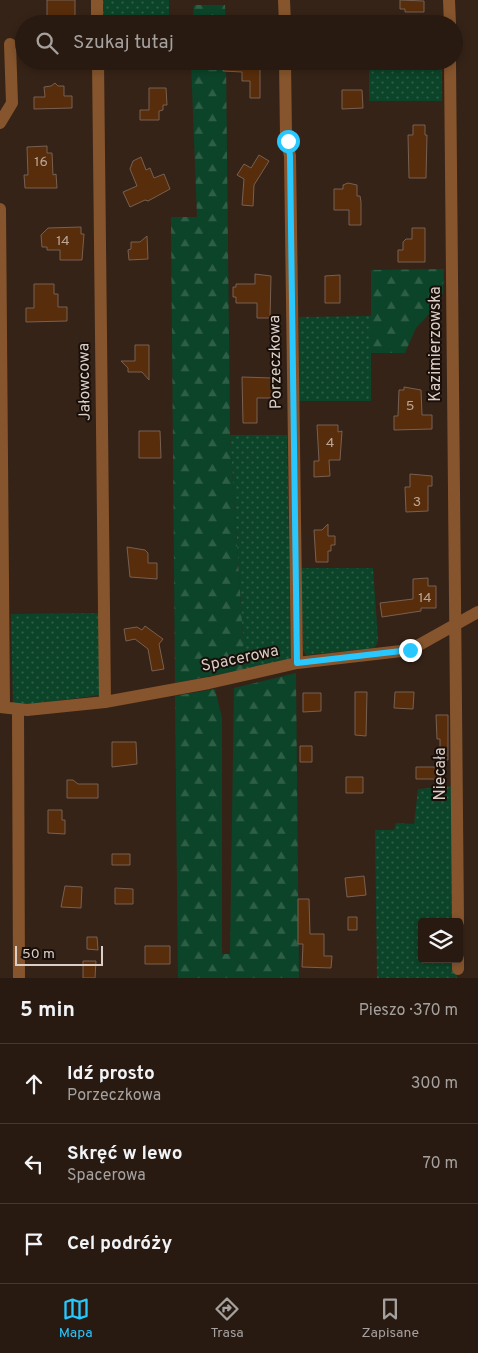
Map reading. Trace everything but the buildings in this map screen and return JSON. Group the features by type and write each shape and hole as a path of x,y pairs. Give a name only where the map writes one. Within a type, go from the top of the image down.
{"street":[{"path":"97,0 98,15"},
{"path":"284,0 285,15"},
{"path":"449,0 450,15"},
{"path":"0,123 12,103 10,44"},
{"name":"Jałowcowa","path":"98,70 105,702"},
{"name":"Porzeczkowa","path":"285,70 286,136 290,149 297,663"},
{"name":"Kazimierzowska","path":"450,70 454,626"},
{"path":"0,209 2,707"},
{"name":"Spacerowa","path":"2,707 18,710 105,702 209,683 297,663 410,650 478,612"},
{"name":"Niecała","path":"454,626 457,637 458,918"},
{"path":"18,710 19,978"}],"green space":[{"path":"102,0 169,0 169,15 102,15"},
{"path":"194,5 225,5 226,15 193,15"},
{"path":"191,70 226,70 230,435 245,669 175,683 171,217 197,217"},
{"path":"369,70 442,70 442,101 369,101"},
{"path":"444,269 443,292 440,302 416,328 405,353 371,353 371,270"},
{"path":"371,316 371,401 299,401 299,317"},
{"path":"230,435 287,435 291,656 288,661 245,669"},
{"path":"301,568 373,568 378,640 375,648 306,655 303,650"},
{"path":"100,613 100,695 25,705 13,703 11,614"},
{"path":"296,673 299,978 178,978 175,696 215,689 222,718 222,954 230,954 234,688"},
{"path":"454,786 455,918 418,918 418,963 456,963 457,978 377,978 375,830 394,830 396,823 414,824 418,789"}],"route":[{"path":"288,141 290,149 294,573 297,663 410,650"}]}
